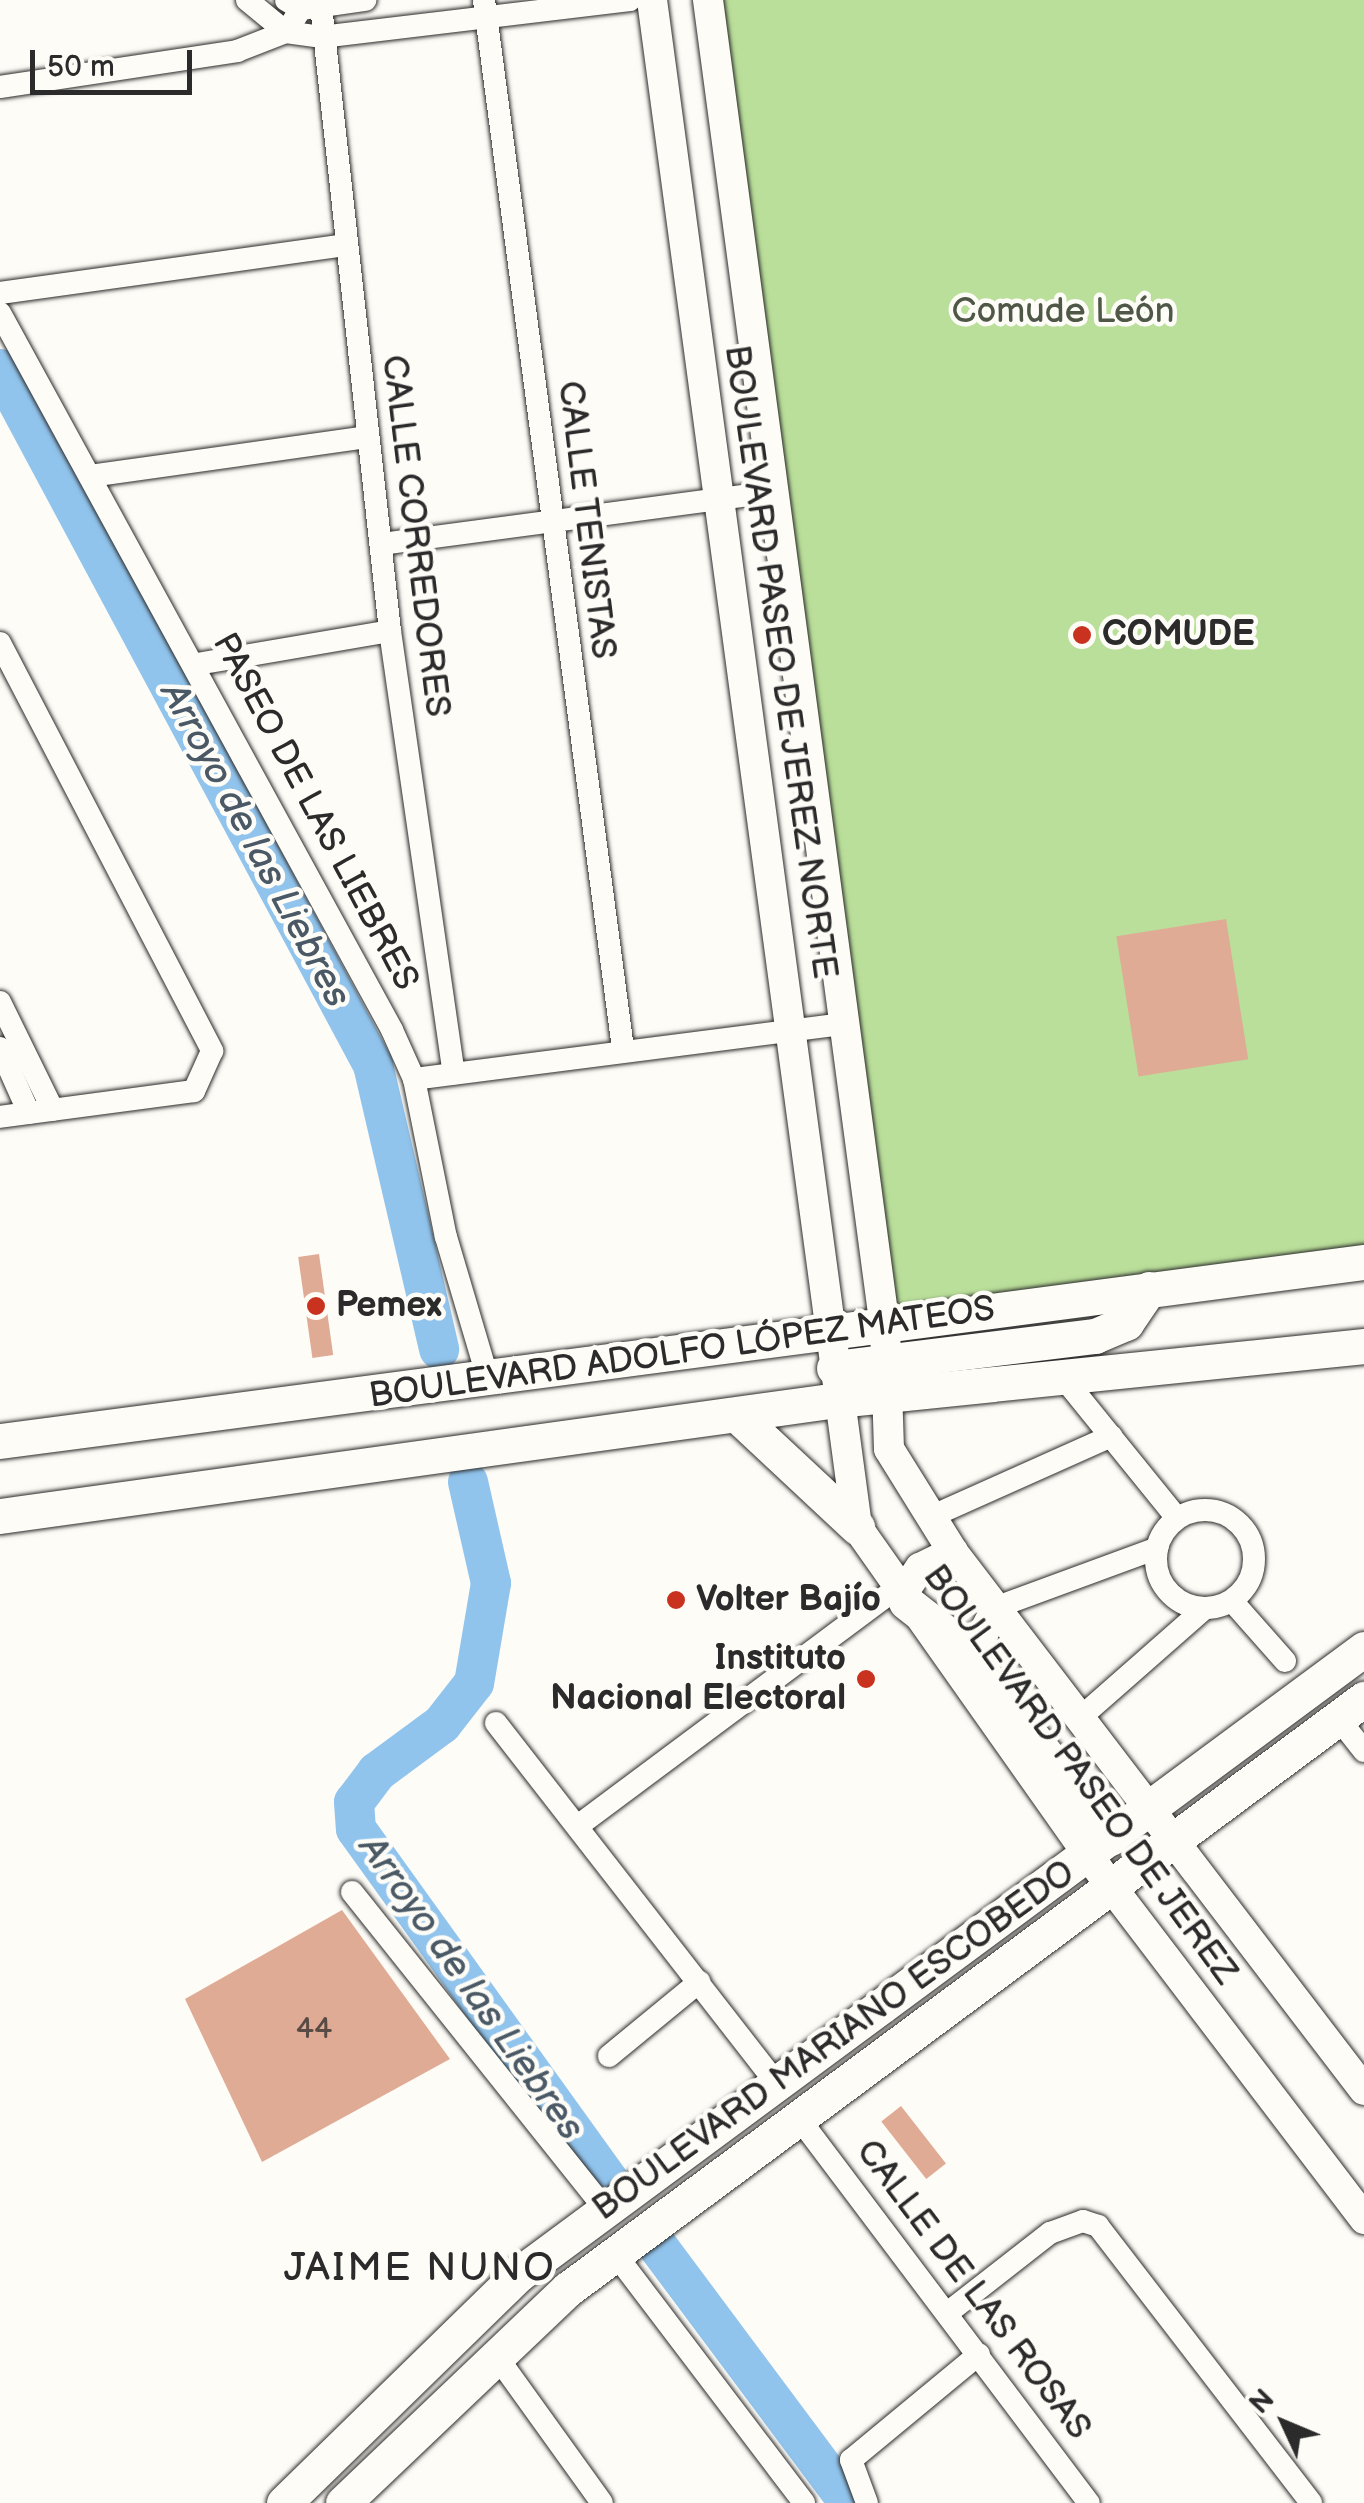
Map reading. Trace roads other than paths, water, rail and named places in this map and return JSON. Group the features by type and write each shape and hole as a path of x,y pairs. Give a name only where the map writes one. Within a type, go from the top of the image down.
{"main road":[{"name":"BOULEVARD PASEO DE JEREZ NORTE","path":"652,0 833,1367"},
{"name":"BOULEVARD PASEO DE JEREZ NORTE","path":"708,0 886,1362"},
{"path":"886,1362 1094,1336 1126,1323 1149,1289 1364,1262"},
{"name":"BOULEVARD ADOLFO LÓPEZ MATEOS","path":"0,1441 398,1391 487,1375 833,1367 886,1362 1066,1381 1364,1346"},
{"name":"BOULEVARD ADOLFO LÓPEZ MATEOS","path":"0,1516 738,1416 833,1367 886,1362"},
{"name":"BOULEVARD PASEO DE JEREZ","path":"886,1362 895,1469 953,1552 1364,2090"},
{"name":"BOULEVARD PASEO DE JEREZ","path":"833,1367 857,1527 901,1596 1099,1846 1110,1885 1364,2219"},
{"path":"738,1416 857,1527"},
{"path":"953,1552 920,1568 901,1596 961,1646 1099,1846"},
{"path":"961,1646 983,1634 997,1608"},
{"name":"BOULEVARD MARIANO ESCOBEDO","path":"284,2503 489,2300 605,2208 779,2088 1364,1649"},
{"name":"BOULEVARD MARIANO ESCOBEDO","path":"344,2503 495,2354 616,2256 1351,1708"}],"street":[{"path":"248,0 286,32 321,38 485,10 630,0"},
{"path":"0,87 237,51 286,32 302,5 366,0"},
{"name":"CALLE CORREDORES","path":"302,5 321,38 390,631 454,1073"},
{"name":"CALLE TENISTAS","path":"485,10 623,1048"},
{"path":"0,293 345,245"},
{"name":"PASEO DE LAS LIEBRES","path":"0,314 198,664 414,1080 446,1237 487,1375"},
{"path":"90,476 366,436"},
{"path":"382,544 550,518 770,492"},
{"path":"198,664 390,631"},
{"path":"0,643 208,1034 212,1066 194,1091 0,1118"},
{"path":"0,1002 54,1110"},
{"path":"414,1080 623,1048 842,1024"},
{"path":"0,1048 29,1113"},
{"path":"1066,1381 1177,1518"},
{"path":"928,1518 1111,1436"},
{"path":"997,1608 1156,1548 1177,1518 1202,1510 1246,1532 1255,1556 1232,1601 1204,1609 1081,1717"},
{"path":"1156,1548 1165,1590 1204,1609"},
{"path":"579,1824 901,1596"},
{"path":"1232,1601 1285,1661"},
{"path":"1351,1708 1364,1751"},
{"path":"496,1723 579,1824 779,2088"},
{"path":"352,1892 605,2208"},
{"path":"609,2056 699,1982"},
{"name":"CALLE DE LAS ROSAS","path":"800,2121 950,2311 1088,2503"},
{"path":"950,2311 1050,2234 1083,2221 1098,2226 1310,2503"},
{"path":"616,2256 804,2503"},
{"path":"495,2354 602,2503"},
{"path":"867,2503 851,2460 979,2354"}],"waterway":[{"name":"Arroyo de las Liebres","path":"0,369 373,1065 439,1349"},
{"name":"Arroyo de las Liebres","path":"468,1482 491,1583 474,1683 442,1724 377,1772 354,1802 356,1829 610,2182"},
{"name":"Arroyo de las Liebres","path":"659,2248 849,2503"}],"place":[{"name":"COMUDE","path":"1082,635"},
{"name":"Pemex","path":"316,1306"},
{"name":"Volter Bajío","path":"676,1600"},
{"name":"Instituto Nacional Electoral","path":"866,1679"}],"district":[{"name":"JAIME NUNO","path":"420,2268"}],"park label":[{"name":"Comude León","path":"1063,312"}]}
